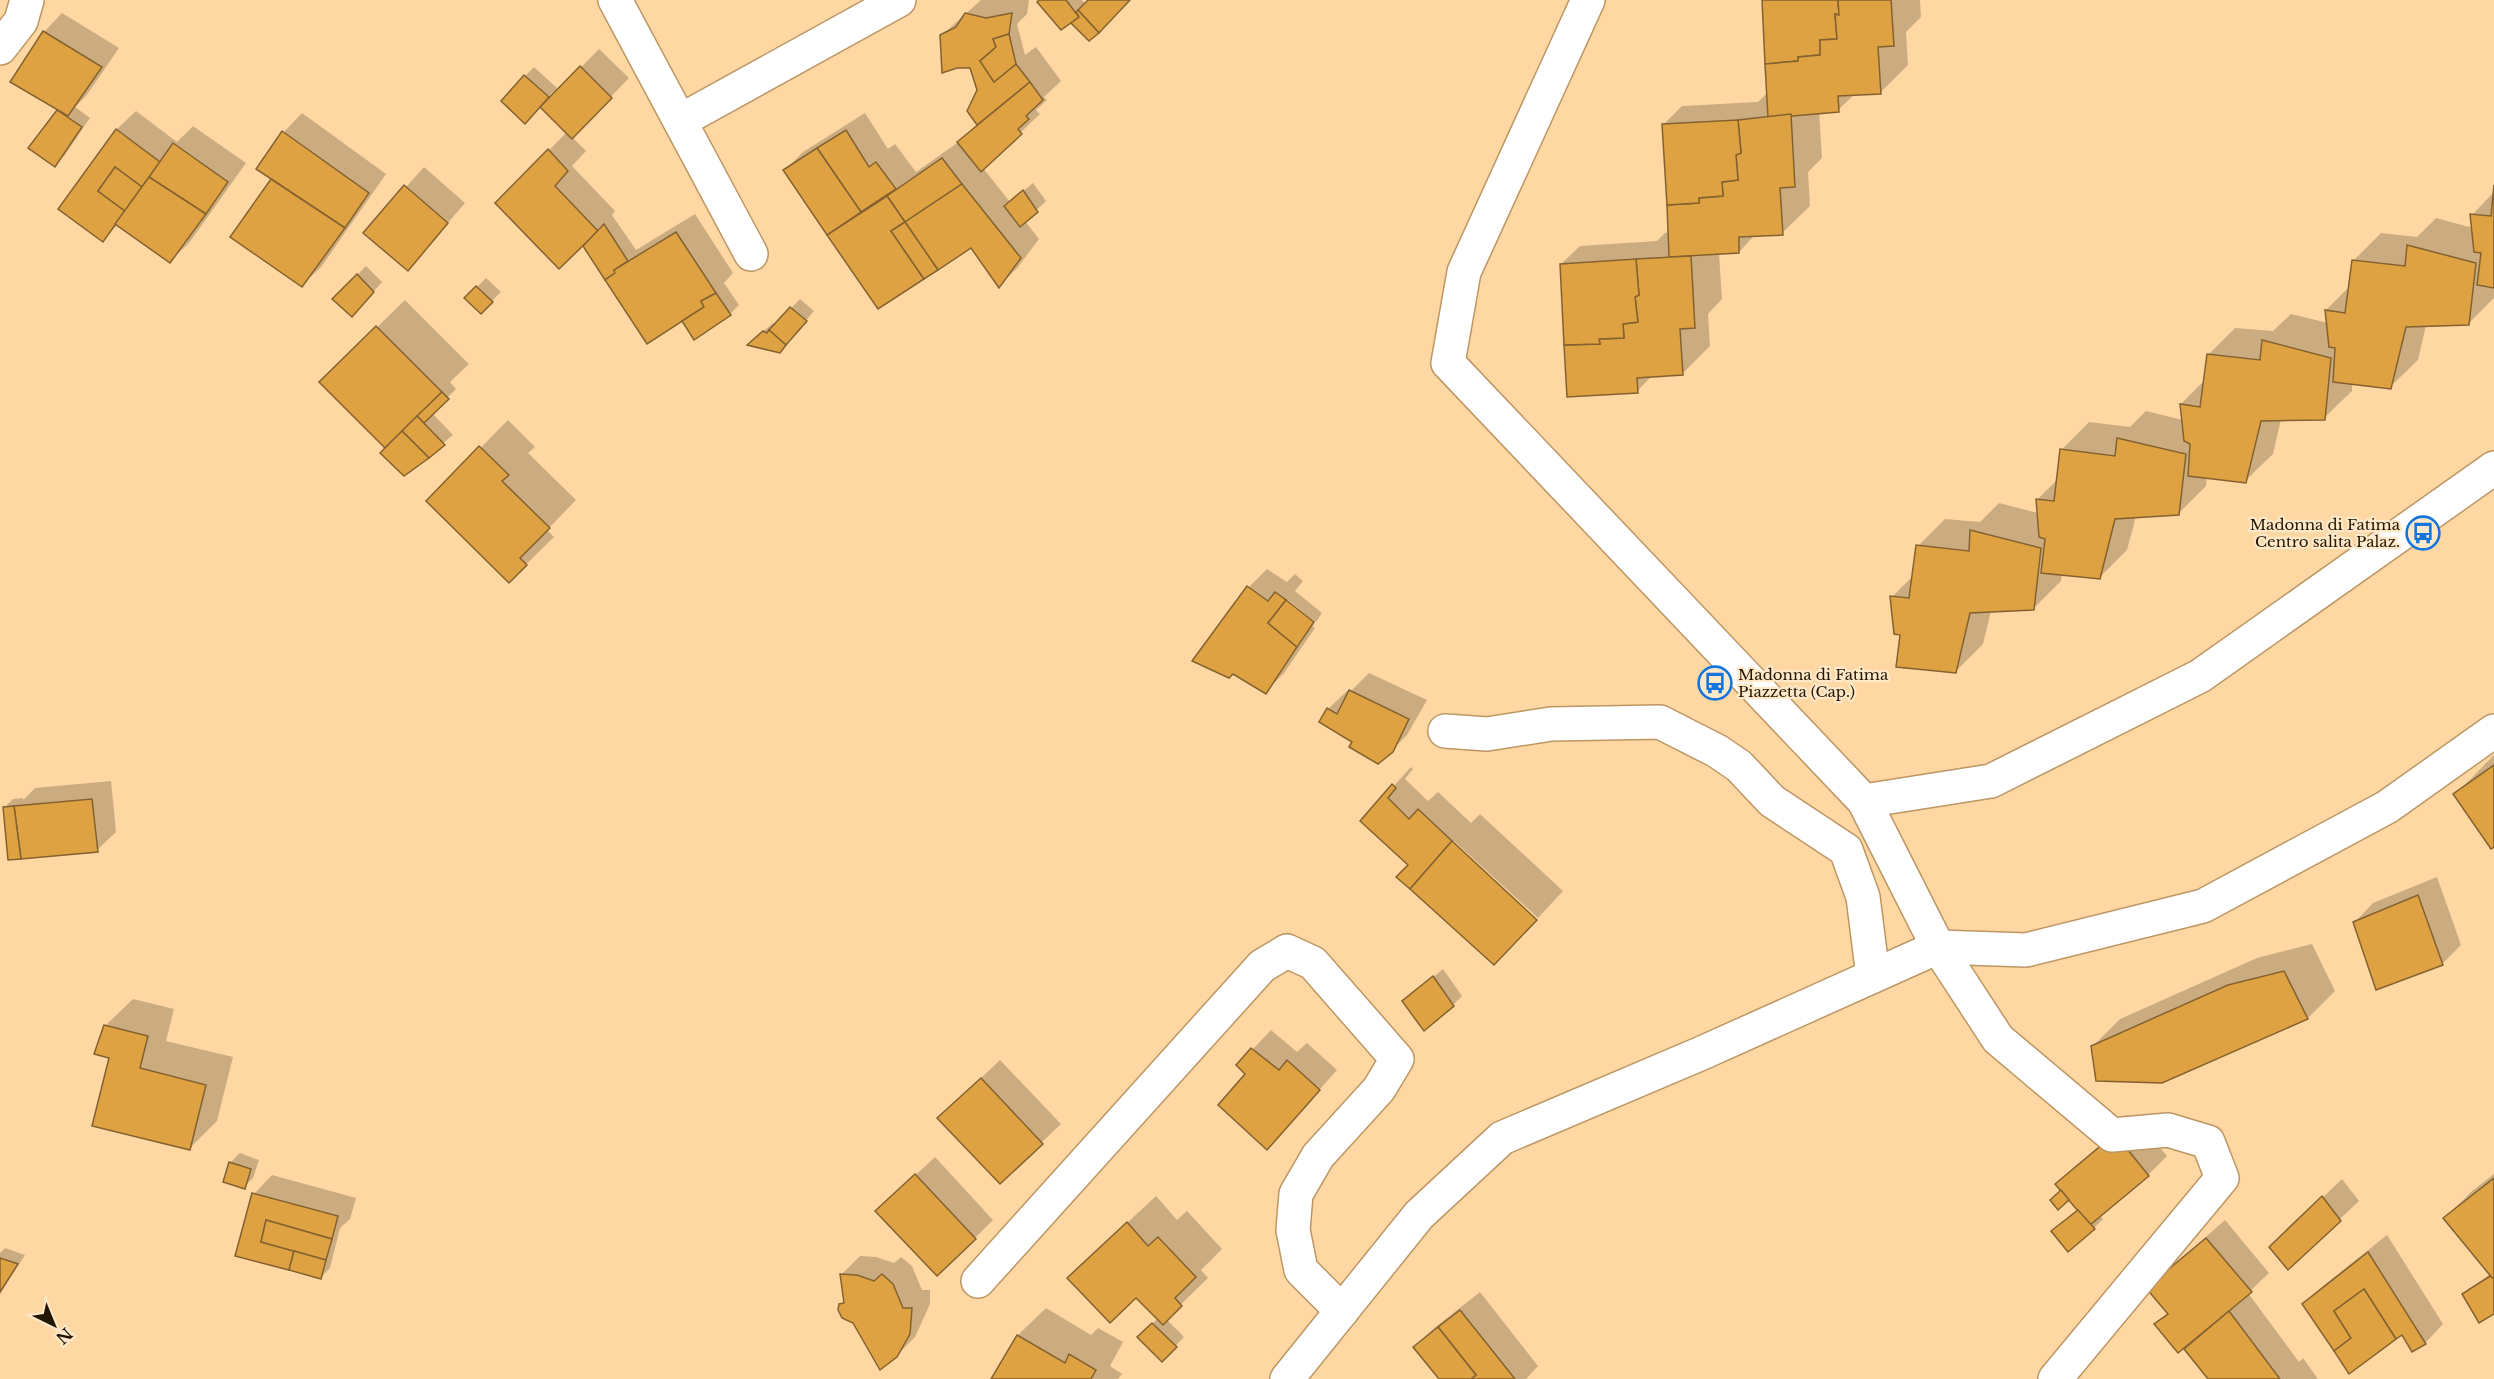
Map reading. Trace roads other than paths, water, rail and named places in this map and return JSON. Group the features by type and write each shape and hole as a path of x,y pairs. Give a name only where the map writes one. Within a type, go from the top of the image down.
{"street":[{"path":"0,48 21,21 27,0"},
{"path":"615,0 751,254"},
{"path":"680,121 899,0"},
{"path":"1588,0 1464,272 1448,363 1864,801 1938,947 1998,1039 2112,1135 2168,1130 2208,1143 2222,1178 2055,1379"},
{"path":"1864,801 1991,781 2200,676 2494,468"},
{"path":"1445,731 1487,734 1551,724 1660,722 1717,751 1739,766 1772,801 1846,850 1863,897 1873,976"},
{"path":"1287,1379 1419,1215 1502,1138 1702,1053 1938,947 2026,950 2203,906 2387,807 2494,730"},
{"path":"978,1281 1262,966 1287,951 1313,963 1397,1059 1379,1089 1318,1156 1296,1194 1293,1230 1301,1269 1342,1311"}],"place":[{"name":"Madonna di Fatima Centro salita Palaz.","path":"2423,533"},
{"name":"Madonna di Fatima Piazzetta (Cap.)","path":"1715,683"}]}
